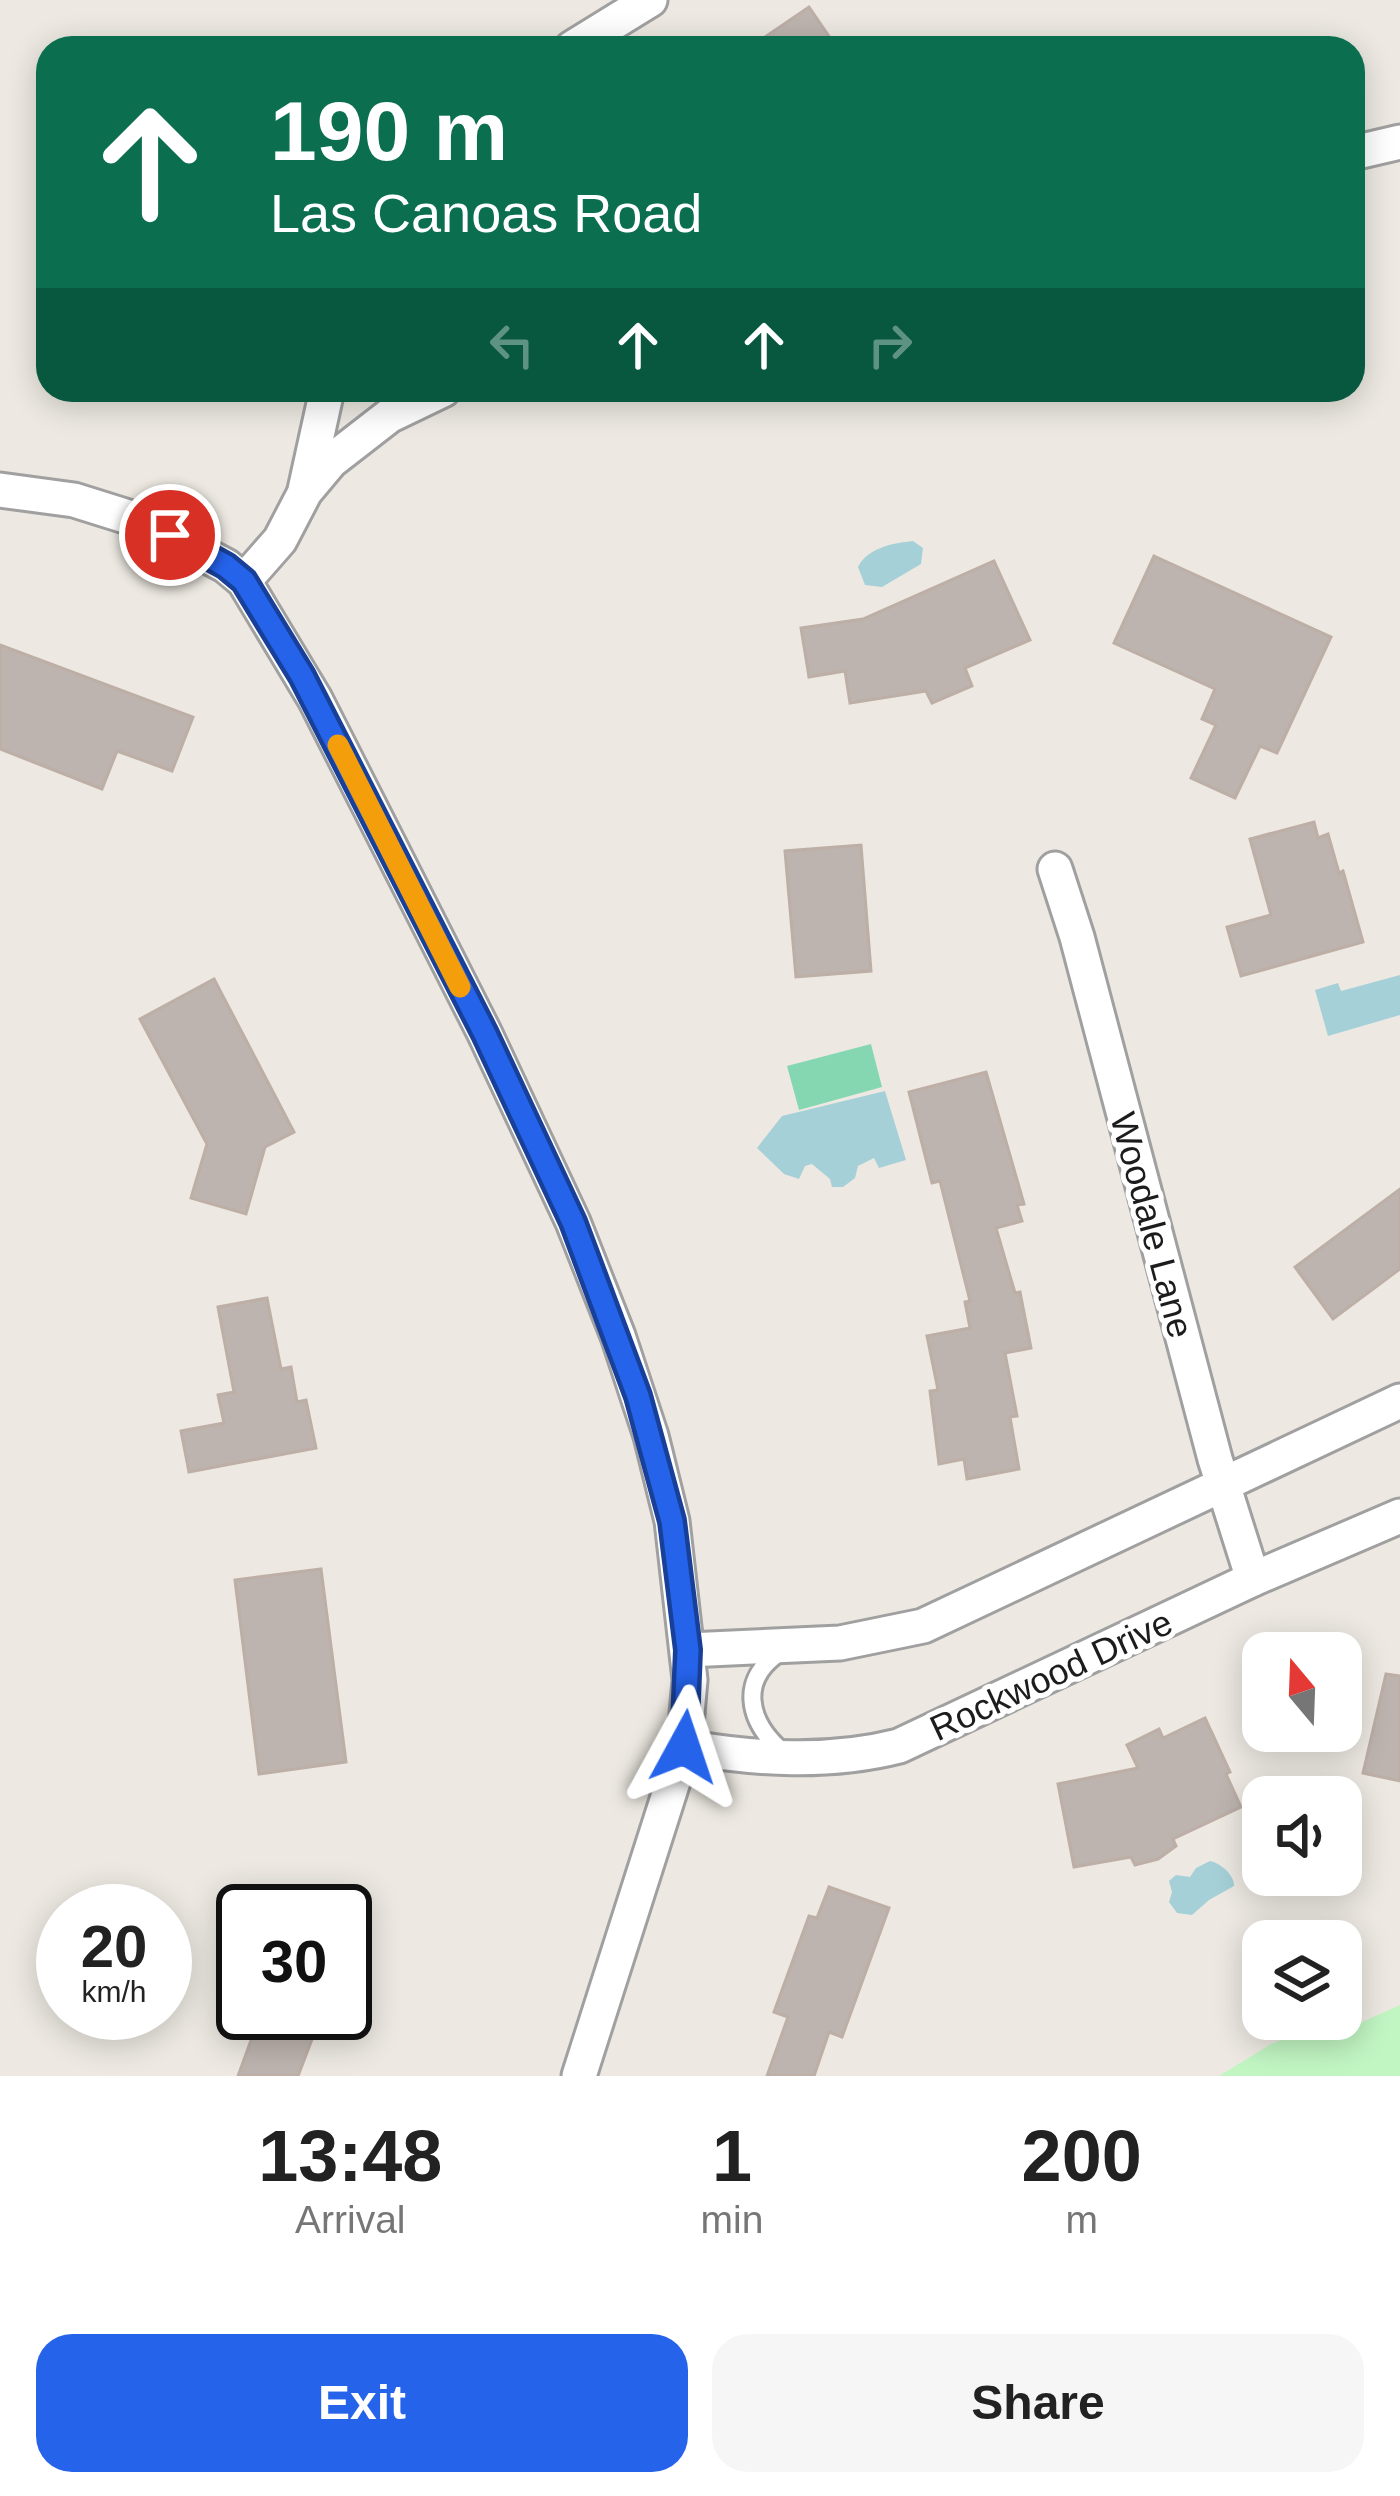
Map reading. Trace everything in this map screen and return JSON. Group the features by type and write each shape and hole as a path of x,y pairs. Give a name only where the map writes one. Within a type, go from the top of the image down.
{"street":[{"path":"592,36 650,0"},
{"path":"1365,150 1400,142"},
{"path":"244,581 280,540 305,492 324,402"},
{"path":"305,492 351,443 418,402"},
{"path":"0,490 74,500 140,521 226,566 244,581 315,699 513,1092 573,1222 617,1336 662,1478 688,1650 684,1747 579,2076"},
{"name":"Woodale Lane","path":"1055,869 1252,1580"},
{"path":"688,1650 788,1648 886,1636 923,1626 1400,1400"},
{"name":"Rockwood Drive","path":"684,1747 790,1758 845,1757 926,1736 1252,1580 1400,1516"}],"lane":[{"path":"788,1648 756,1676 751,1704 759,1726 790,1758"}],"green space":[{"path":"871,1044 882,1087 799,1110 787,1066"},
{"path":"1400,2005 1400,2076 1219,2076 1282,2040 1362,2040 1362,2022"}],"water":[{"path":"913,541 923,548 921,564 882,587 865,585 858,567 868,555"},
{"path":"1400,975 1400,1015 1328,1036 1315,990 1338,983 1341,991"},
{"path":"885,1091 906,1160 879,1168 874,1158 858,1166 855,1178 843,1187 832,1187 830,1179 812,1164 805,1166 799,1179 784,1174 757,1148 782,1116"},
{"path":"1210,1861 1226,1871 1234,1886 1192,1915 1177,1913 1169,1902 1169,1881 1176,1875 1190,1877"}],"building":[{"path":"809,7 829,36 767,36"},
{"path":"1154,556 1331,637 1277,753 1260,746 1235,798 1191,778 1216,725 1202,719 1215,689 1114,643"},
{"path":"994,561 1030,640 965,668 972,686 932,703 926,691 850,703 845,671 809,677 801,628 863,619"},
{"path":"0,645 193,717 172,771 117,751 102,789 0,749"},
{"path":"1314,822 1318,838 1328,834 1363,942 1241,976 1227,927 1271,915 1250,839"},
{"path":"861,845 871,971 796,977 785,851"},
{"path":"214,979 294,1132 265,1147 246,1214 191,1198 207,1144 140,1019"},
{"path":"986,1072 1024,1204 1017,1205 1022,1221 996,1228 1015,1293 1020,1292 1031,1348 1005,1353 1017,1416 1010,1417 1019,1469 967,1479 964,1459 939,1464 930,1391 938,1390 927,1336 970,1328 965,1302 970,1301 940,1181 932,1183 909,1092"},
{"path":"1400,1189 1400,1269 1333,1319 1295,1267"},
{"path":"267,1298 281,1369 291,1367 297,1402 306,1400 316,1448 189,1472 181,1431 224,1423 218,1395 234,1392 218,1307"},
{"path":"321,1569 346,1762 259,1774 235,1580"},
{"path":"1386,1674 1400,1676 1400,1781 1363,1773"},
{"path":"1205,1718 1241,1807 1173,1839 1176,1846 1158,1859 1135,1865 1131,1857 1074,1867 1058,1784 1138,1768 1127,1745 1159,1729 1163,1738"},
{"path":"829,1887 889,1908 842,2037 829,2032 814,2076 767,2076 788,2017 774,2012 809,1916 817,1918"},
{"path":"251,2040 312,2040 298,2076 238,2076"}],"slow traffic":[{"path":"338,745 460,987"}],"route":[{"path":"170,535 244,581 302,676 485,1034 573,1222 638,1396 672,1521 690,1680 684,1747"}]}
